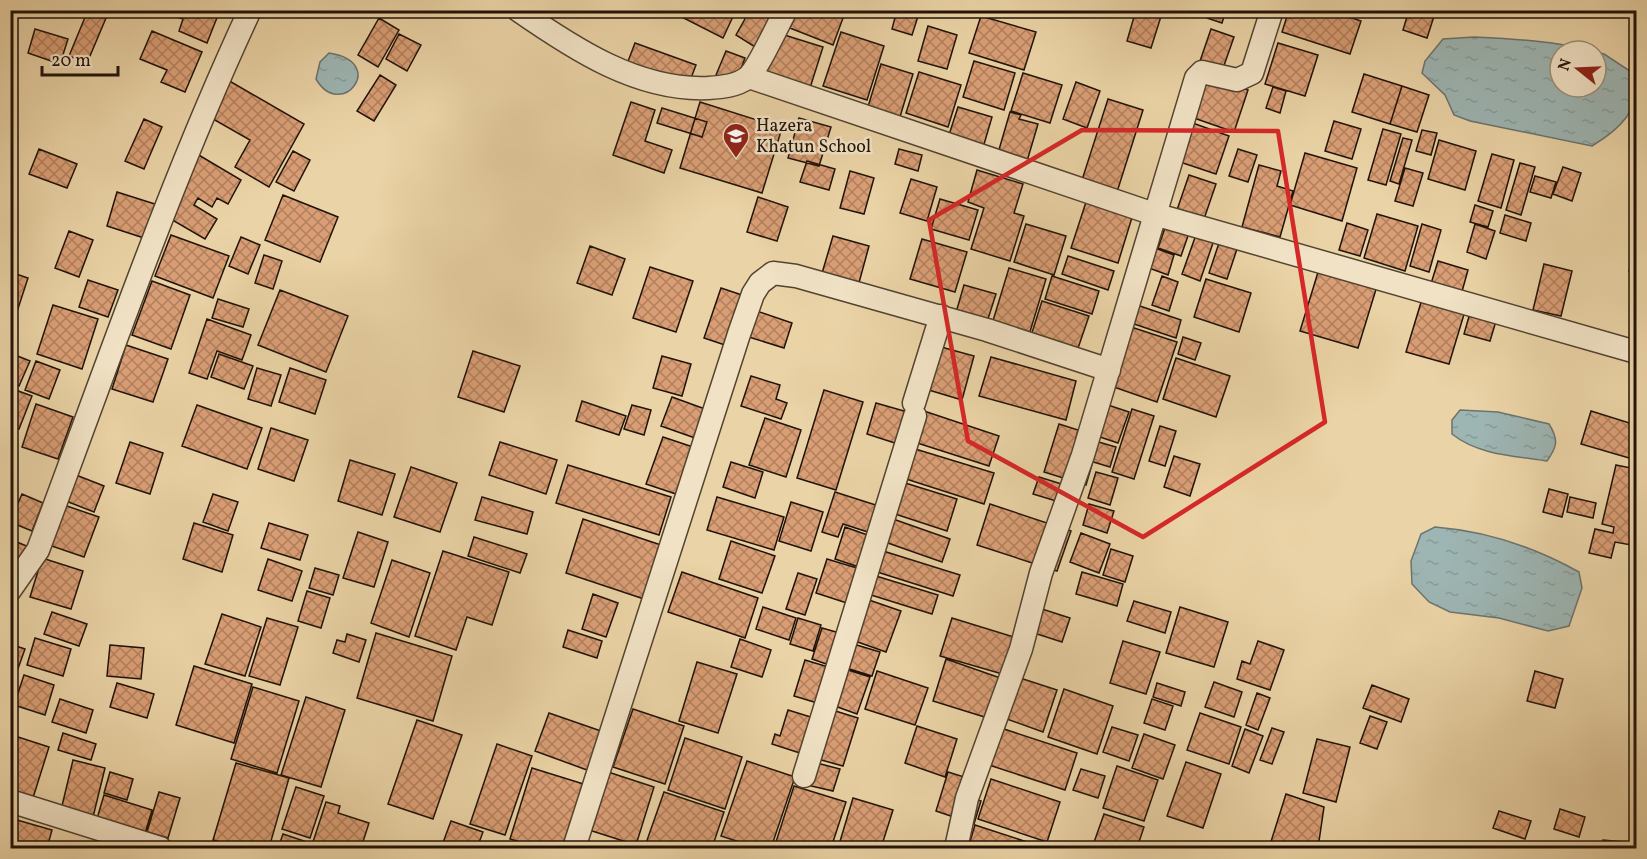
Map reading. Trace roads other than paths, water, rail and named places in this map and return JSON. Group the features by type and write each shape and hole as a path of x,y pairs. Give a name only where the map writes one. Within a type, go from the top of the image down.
{"street":[{"path":"10,590 38,550 171,190 208,101 250,10"},
{"path":"518,10 602,62 657,85 713,88 731,86 749,77 786,10"},
{"path":"956,849 967,798 1021,649 1041,573 1083,455 1196,78 1202,72 1237,80 1252,74 1272,10"},
{"path":"749,77 1154,214 1636,352"},
{"path":"574,849 739,334 760,283 773,273 796,276 941,316 1109,370"},
{"path":"804,776 941,316"},
{"path":"10,801 160,849"}],"water":[{"path":"1474,37 1548,43 1548,99 1608,99 1608,57 1636,75 1637,87 1632,108 1620,125 1592,146 1470,121 1454,115 1445,95 1422,73 1425,61 1443,39"},
{"path":"329,53 347,58 356,67 358,77 354,86 347,92 337,94 326,91 316,79 320,62"},
{"path":"1460,410 1498,412 1549,424 1556,443 1553,452 1547,461 1497,454 1473,446 1452,434 1452,420"},
{"path":"1435,527 1492,536 1545,555 1579,572 1582,588 1569,626 1548,631 1499,618 1450,612 1429,602 1412,584 1411,561 1421,534"}],"place":[{"name":"Hazera Khatun School","path":"736,159"}]}
